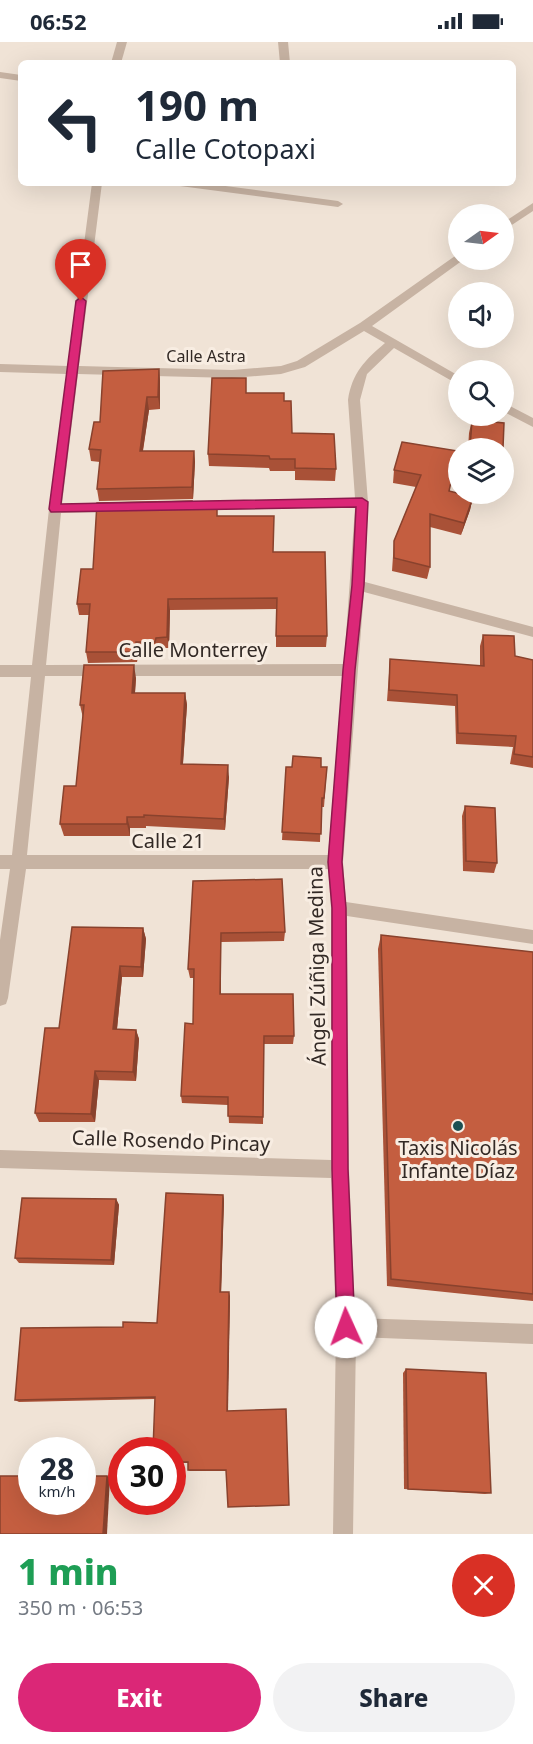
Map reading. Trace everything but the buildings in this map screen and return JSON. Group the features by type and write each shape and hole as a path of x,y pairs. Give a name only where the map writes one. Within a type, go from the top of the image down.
{"street":[{"path":"117,60 122,42"},
{"path":"283,42 285,60"},
{"path":"0,75 18,78"},
{"path":"0,998 19,862 37,669 71,371 97,186"},
{"path":"203,186 338,204"},
{"path":"514,220 531,210"},
{"name":"Calle Astra","path":"0,368 232,374 282,370 301,364 364,326 448,266"},
{"path":"364,326 448,375"},
{"name":"Ángel Zúñiga Medina","path":"343,1534 346,1327 340,1169 339,908 335,862 349,670 358,585 362,502 354,400 355,383 363,368 393,343"},
{"path":"514,413 533,423"},
{"path":"161,506 362,502"},
{"path":"55,509 126,507"},
{"path":"358,585 533,632"},
{"name":"Calle Monterrey","path":"0,671 37,669 349,670"},
{"name":"Calle 21","path":"0,862 335,862"},
{"path":"339,908 533,937"},
{"name":"Calle Rosendo Pincay","path":"0,1159 340,1169"},
{"path":"346,1327 533,1334"}],"place":[{"name":"Taxis Nicolás Infante Díaz","path":"458,1126"}],"route":[{"path":"81,301 55,509 362,502 358,585 349,670 335,862 339,908 340,1169 346,1327"}]}
